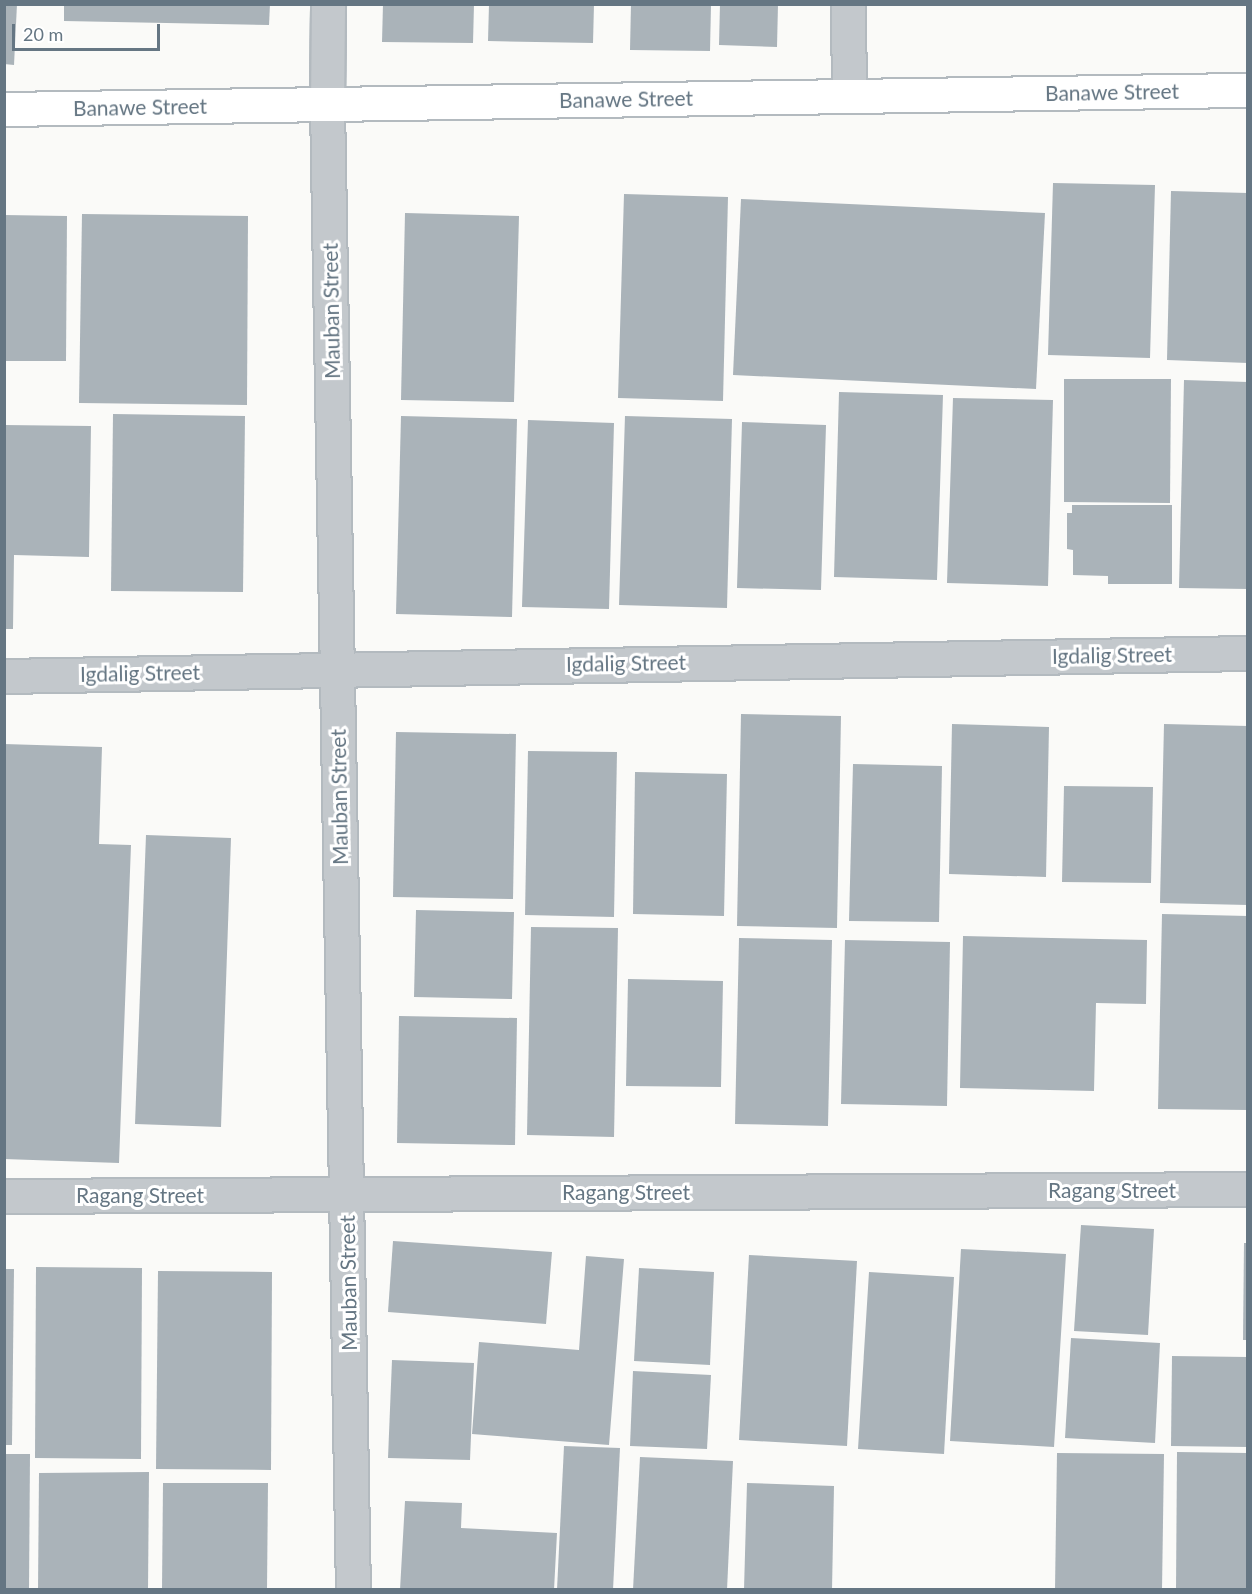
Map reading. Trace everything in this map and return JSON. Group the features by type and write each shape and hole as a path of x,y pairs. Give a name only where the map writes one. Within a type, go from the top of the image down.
{"main road":[{"name":"Banawe Street","path":"4,109 1248,90"}],"street":[{"name":"Mauban Street","path":"328,4 327,104 352,1590"},
{"path":"848,4 849,96"},
{"name":"Igdalig Street","path":"4,676 337,668 1248,653"},
{"name":"Ragang Street","path":"4,1196 1248,1189"}],"building":[{"path":"4,4 17,4 14,65 4,64"},
{"path":"64,4 270,4 269,25 64,21"},
{"path":"383,4 474,4 473,43 382,42"},
{"path":"489,4 594,4 593,43 488,41"},
{"path":"631,4 711,4 710,51 630,50"},
{"path":"720,4 778,4 777,47 719,45"},
{"path":"1053,183 1155,185 1150,358 1048,355"},
{"path":"1171,191 1248,193 1248,363 1167,360"},
{"path":"624,194 728,197 723,401 618,398"},
{"path":"741,199 1045,213 1036,389 733,375"},
{"path":"405,213 519,216 514,402 401,400"},
{"path":"82,214 248,216 247,405 79,403"},
{"path":"4,215 67,216 66,361 4,361"},
{"path":"1064,379 1171,379 1170,503 1064,502"},
{"path":"1184,380 1248,382 1248,589 1179,588"},
{"path":"839,392 943,395 937,580 834,577"},
{"path":"953,398 1053,400 1048,586 947,583"},
{"path":"113,414 245,416 243,592 111,591"},
{"path":"401,416 517,419 512,617 396,614"},
{"path":"625,416 732,419 727,608 619,605"},
{"path":"528,420 614,423 609,609 522,607"},
{"path":"742,422 826,425 821,590 737,588"},
{"path":"4,425 91,426 89,557 14,555 13,629 4,629"},
{"path":"1072,505 1172,505 1172,584 1108,584 1108,576 1073,575 1073,550 1067,549 1067,513 1072,513"},
{"path":"741,714 841,716 837,928 737,926"},
{"path":"952,724 1049,727 1046,877 949,874"},
{"path":"1164,724 1248,726 1248,905 1160,903"},
{"path":"396,732 516,734 513,899 393,897"},
{"path":"4,744 102,747 99,844 131,845 119,1163 4,1159"},
{"path":"528,751 617,752 614,917 525,915"},
{"path":"853,764 942,766 939,922 849,921"},
{"path":"635,772 727,774 724,916 633,914"},
{"path":"1064,786 1153,787 1151,883 1062,882"},
{"path":"146,835 231,838 221,1127 135,1124"},
{"path":"416,910 514,912 512,999 414,997"},
{"path":"1162,914 1248,916 1248,1110 1158,1109"},
{"path":"531,927 618,928 614,1137 527,1135"},
{"path":"963,936 1147,940 1146,1004 1096,1003 1094,1091 960,1088"},
{"path":"739,938 832,940 828,1126 735,1124"},
{"path":"845,940 950,942 947,1106 841,1104"},
{"path":"628,979 723,981 721,1087 626,1086"},
{"path":"399,1016 517,1018 515,1145 397,1143"},
{"path":"1081,1225 1154,1229 1148,1335 1074,1331"},
{"path":"393,1241 552,1252 546,1324 388,1312"},
{"path":"1244,1243 1248,1243 1248,1340 1243,1340"},
{"path":"961,1249 1066,1254 1054,1447 950,1441"},
{"path":"749,1255 857,1261 847,1446 739,1440"},
{"path":"586,1256 624,1259 609,1445 472,1434 479,1342 579,1350"},
{"path":"36,1267 142,1268 141,1459 35,1458"},
{"path":"639,1268 714,1272 710,1365 634,1361"},
{"path":"4,1269 14,1269 12,1445 4,1445"},
{"path":"158,1271 272,1272 271,1470 156,1469"},
{"path":"869,1272 954,1277 944,1454 858,1449"},
{"path":"1071,1338 1160,1343 1155,1443 1065,1438"},
{"path":"1172,1356 1248,1357 1248,1447 1171,1446"},
{"path":"392,1360 474,1363 470,1460 388,1458"},
{"path":"633,1371 711,1375 707,1449 630,1446"},
{"path":"564,1446 620,1448 613,1590 557,1590"},
{"path":"1177,1452 1248,1453 1248,1590 1176,1590"},
{"path":"1057,1453 1164,1454 1162,1590 1055,1590"},
{"path":"4,1454 30,1454 29,1590 4,1590"},
{"path":"640,1457 733,1461 727,1590 633,1590"},
{"path":"149,1472 148,1590 38,1590 39,1473"},
{"path":"163,1483 268,1483 267,1590 162,1590"},
{"path":"747,1483 834,1486 832,1590 744,1590"},
{"path":"405,1501 462,1503 461,1528 557,1533 554,1590 400,1590"}]}
